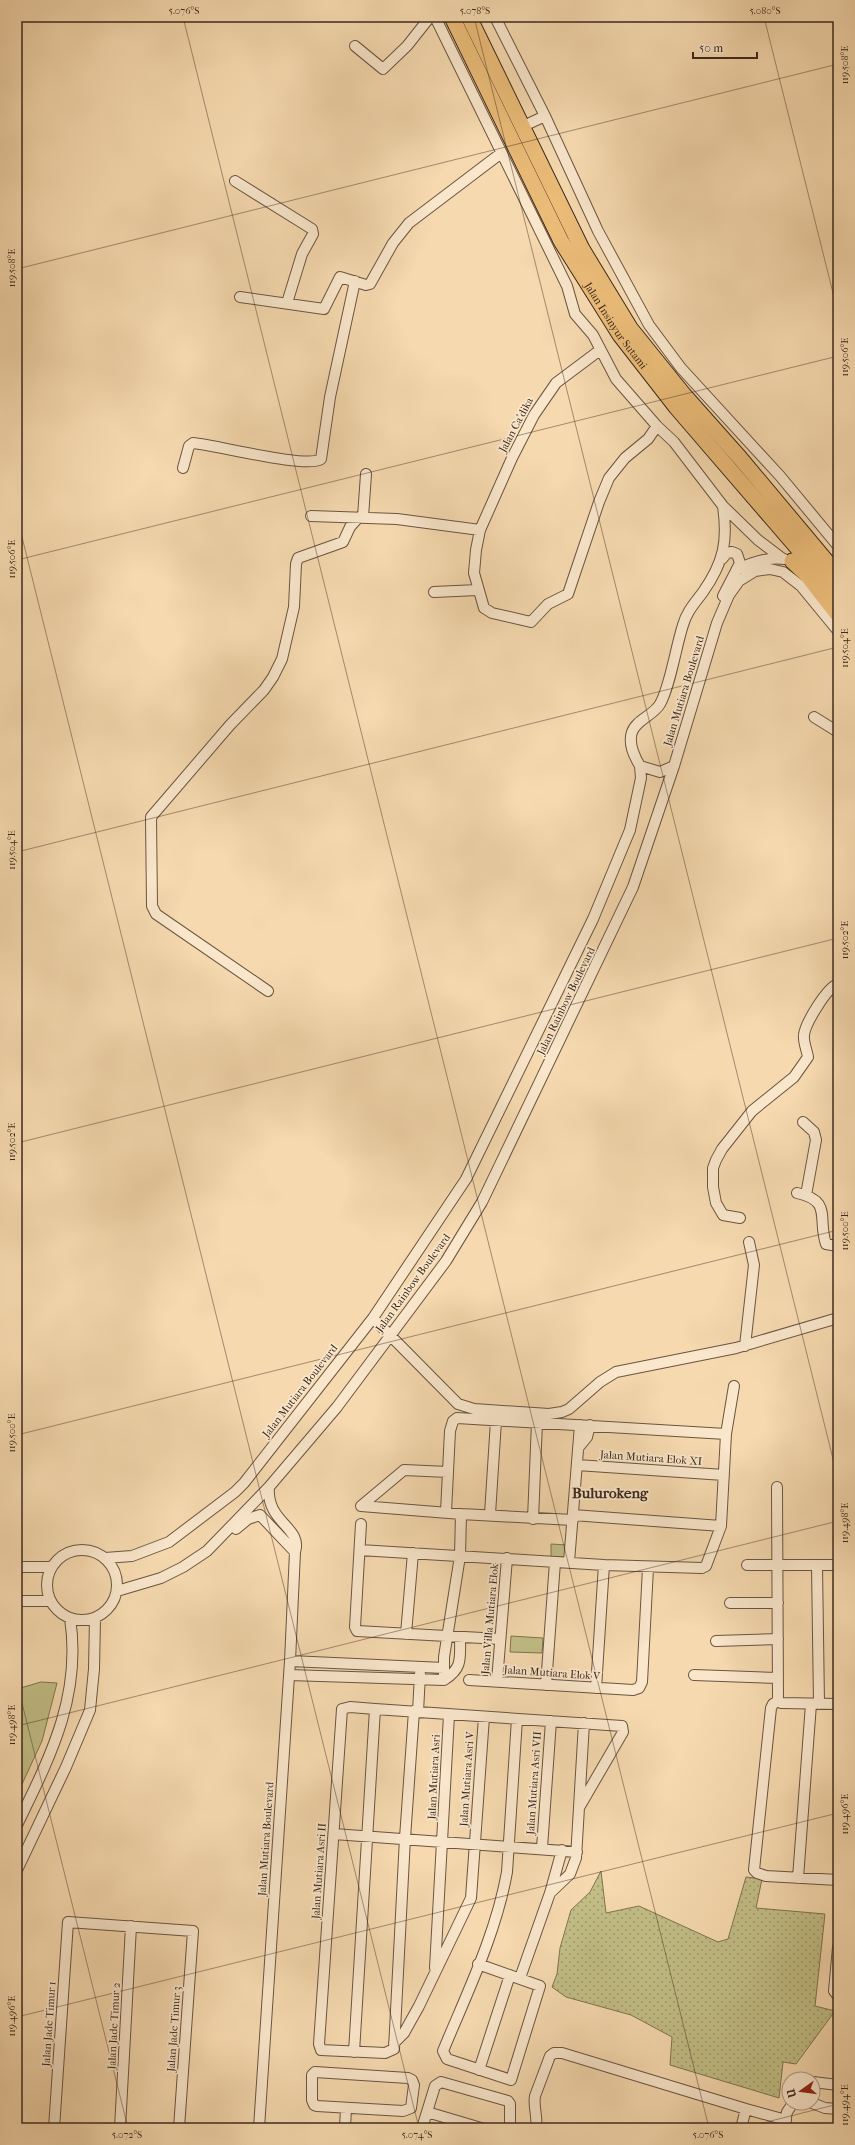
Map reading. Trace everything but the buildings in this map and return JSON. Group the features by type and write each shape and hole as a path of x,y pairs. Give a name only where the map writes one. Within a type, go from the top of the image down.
{"highway":[{"name":"Jalan Insinyur Sutami","path":"452,17 561,241 620,335 676,407 838,595"},
{"name":"Jalan Insinyur Sutami","path":"469,17 582,249 630,328 684,395 740,458 838,575"},
{"path":"787,560 807,575 838,615"}],"street":[{"path":"355,46 383,69 407,46 430,17"},
{"path":"435,17 500,154 567,286 575,314 593,335 616,379 657,426 674,442 723,506 758,540 787,560"},
{"path":"495,17 545,116 598,231 649,325 681,368 720,413 780,476 838,546"},
{"path":"530,123 545,116"},
{"path":"494,141 504,136"},
{"path":"240,297 324,309 340,278 370,284 393,242 409,223 500,154"},
{"path":"235,181 312,229 313,234 302,254 287,303"},
{"path":"183,468 189,446 193,443 293,460 316,462 321,459 330,397 355,281"},
{"name":"Jalan Ca'dika","path":"600,350 556,383 543,400 512,458 480,530 474,565 478,590 484,608 529,622 535,619 548,604 568,594 599,502 609,478 623,461 648,439 657,426"},
{"path":"268,991 156,914 152,906 151,817 172,790 234,720 260,694 273,677 282,659 293,614 296,564 298,558 343,542 350,527 360,518 366,474"},
{"name":"Jalan Mutiara Boulevard","path":"640,766 635,758 630,740 632,730 660,706 683,624 690,606 703,592 721,560 725,543 723,506"},
{"path":"311,516 397,519 480,530"},
{"path":"717,623 718,607 730,580 740,564 737,554 732,552 727,553 721,560"},
{"path":"737,570 749,563 760,560 787,560"},
{"path":"717,623 729,595 739,581 755,571 770,569 783,572 801,586 838,631"},
{"path":"434,592 478,590"},
{"name":"Jalan Mutiara Boulevard","path":"674,766 717,623"},
{"path":"814,717 838,732"},
{"path":"640,766 660,772 674,766"},
{"name":"Jalan Rainbow Boulevard","path":"466,1179 593,919 630,830 641,778 640,766"},
{"name":"Jalan Rainbow Boulevard","path":"117,1591 161,1578 183,1567 207,1551 269,1487 337,1407 446,1261 482,1202 633,887 674,766"},
{"path":"740,1218 723,1215 718,1208 713,1177 716,1160 722,1149 752,1111 801,1070 808,1057 804,1040 805,1032 828,991 838,984"},
{"path":"803,1122 814,1132 816,1140 801,1194 815,1200 820,1206 826,1244 838,1246"},
{"name":"Jalan Mutiara Boulevard","path":"105,1558 132,1556 169,1542 244,1483 373,1318 466,1179"},
{"path":"745,1346 754,1265 750,1242"},
{"path":"373,1318 391,1334 458,1404 474,1409 549,1414 569,1409 600,1382 616,1372 745,1346 838,1318"},
{"path":"360,1550 648,1568 698,1569 704,1567 721,1526 726,1434 734,1386"},
{"path":"446,1512 450,1431 453,1421 457,1418 726,1434"},
{"path":"490,1514 496,1421"},
{"path":"533,1518 537,1422"},
{"path":"569,1562 578,1448 585,1425"},
{"name":"Jalan Mutiara Elok XI","path":"577,1465 724,1475"},
{"path":"448,1472 404,1470 362,1506 533,1518 573,1517 721,1526"},
{"name":"Jalan Mutiara Boulevard","path":"259,2128 290,1661 295,1552 297,1546 295,1536 270,1507 268,1497 269,1487"},
{"path":"777,1487 778,1701"},
{"path":"444,1680 447,1636 460,1556 462,1514"},
{"path":"207,1551 217,1547 248,1519 260,1515 295,1552"},
{"path":"361,1524 356,1629 359,1632 500,1639"},
{"path":"89,1550 105,1558 115,1573 117,1591 109,1607 95,1618 86,1620 70,1618 61,1613 51,1602 47,1585 51,1567 56,1560 72,1551 89,1550"},
{"path":"406,1634 413,1553"},
{"name":"Jalan Villa Mutiara Elok","path":"497,1681 507,1558"},
{"path":"546,1685 555,1562"},
{"path":"596,1688 604,1565"},
{"path":"798,1878 815,1704 817,1565"},
{"path":"747,1566 838,1565"},
{"path":"17,1567 51,1567"},
{"name":"Jalan Mutiara Elok V","path":"469,1680 633,1690 639,1688 642,1682 648,1568"},
{"path":"17,1601 51,1602"},
{"path":"730,1604 778,1603"},
{"path":"17,1825 50,1758 68,1704 72,1634 70,1618"},
{"path":"17,1870 66,1768 90,1710 94,1669 95,1618"},
{"path":"289,1675 444,1680 456,1671 459,1666 460,1637"},
{"path":"716,1641 778,1639"},
{"path":"290,1661 444,1668"},
{"path":"339,1663 339,1676"},
{"path":"374,1665 374,1677"},
{"path":"394,2043 405,1838 420,1667"},
{"path":"694,1675 777,1678"},
{"path":"838,1704 778,1701 772,1704 754,1870 757,1873 766,1876 838,1880"},
{"name":"Jalan Mutiara Asri II","path":"354,2052 322,2050 319,2044 341,1712 344,1708 350,1707 375,1709"},
{"path":"354,2052 375,1709 620,1725 624,1730 580,1806"},
{"name":"Jalan Mutiara Asri","path":"434,1974 449,1715"},
{"name":"Jalan Mutiara Asri V","path":"354,2052 390,2052 394,2050 394,2043 404,2033 471,1898 484,1717"},
{"path":"478,1964 540,1986 513,2078 510,2080 446,2059 443,2051 478,1964 504,1888 509,1846 517,1719"},
{"name":"Jalan Mutiara Asri VII","path":"542,1848 551,1721"},
{"path":"550,1893 570,1874 577,1852 584,1723"},
{"path":"334,1834 368,1835 577,1852"},
{"path":"479,2070 515,1976 550,1893 562,1850"},
{"name":"Jalan Jade Timur 1","path":"54,2128 68,1922 131,1926"},
{"name":"Jalan Jade Timur 3","path":"131,1926 193,1931 179,2128"},
{"name":"Jalan Jade Timur 2","path":"120,2128 131,1926"},
{"path":"838,1947 834,1991 838,1996"},
{"path":"536,2128 538,2117 534,2103 538,2086 550,2056 554,2053 562,2053 746,2109 785,2124 788,2111"},
{"path":"315,2072 408,2078 414,2083 409,2110 346,2108 317,2106 312,2102 312,2075 315,2072"},
{"path":"422,2128 435,2086 441,2082 508,2101 510,2104 510,2128"},
{"path":"821,2083 838,2085"},
{"path":"821,2106 838,2109"},
{"path":"345,2128 346,2108"},
{"path":"741,2128 746,2109"},
{"path":"426,2112 482,2128"}],"shaded area":[{"path":"551,1544 567,1545 566,1557 551,1557"},
{"path":"511,1636 543,1638 542,1653 510,1652"},
{"path":"41,1682 57,1683 42,1741 17,1795 17,1689"},
{"path":"601,1871 606,1913 639,1906 718,1942 728,1939 746,1877 762,1879 756,1908 825,1914 815,2006 835,2011 796,2064 783,2062 779,2098 670,2065 672,2037 631,2015 566,1997 552,1987 557,1974 560,1948 571,1910 590,1892"}],"district":[{"name":"Bulurokeng","path":"610,1493"}]}
